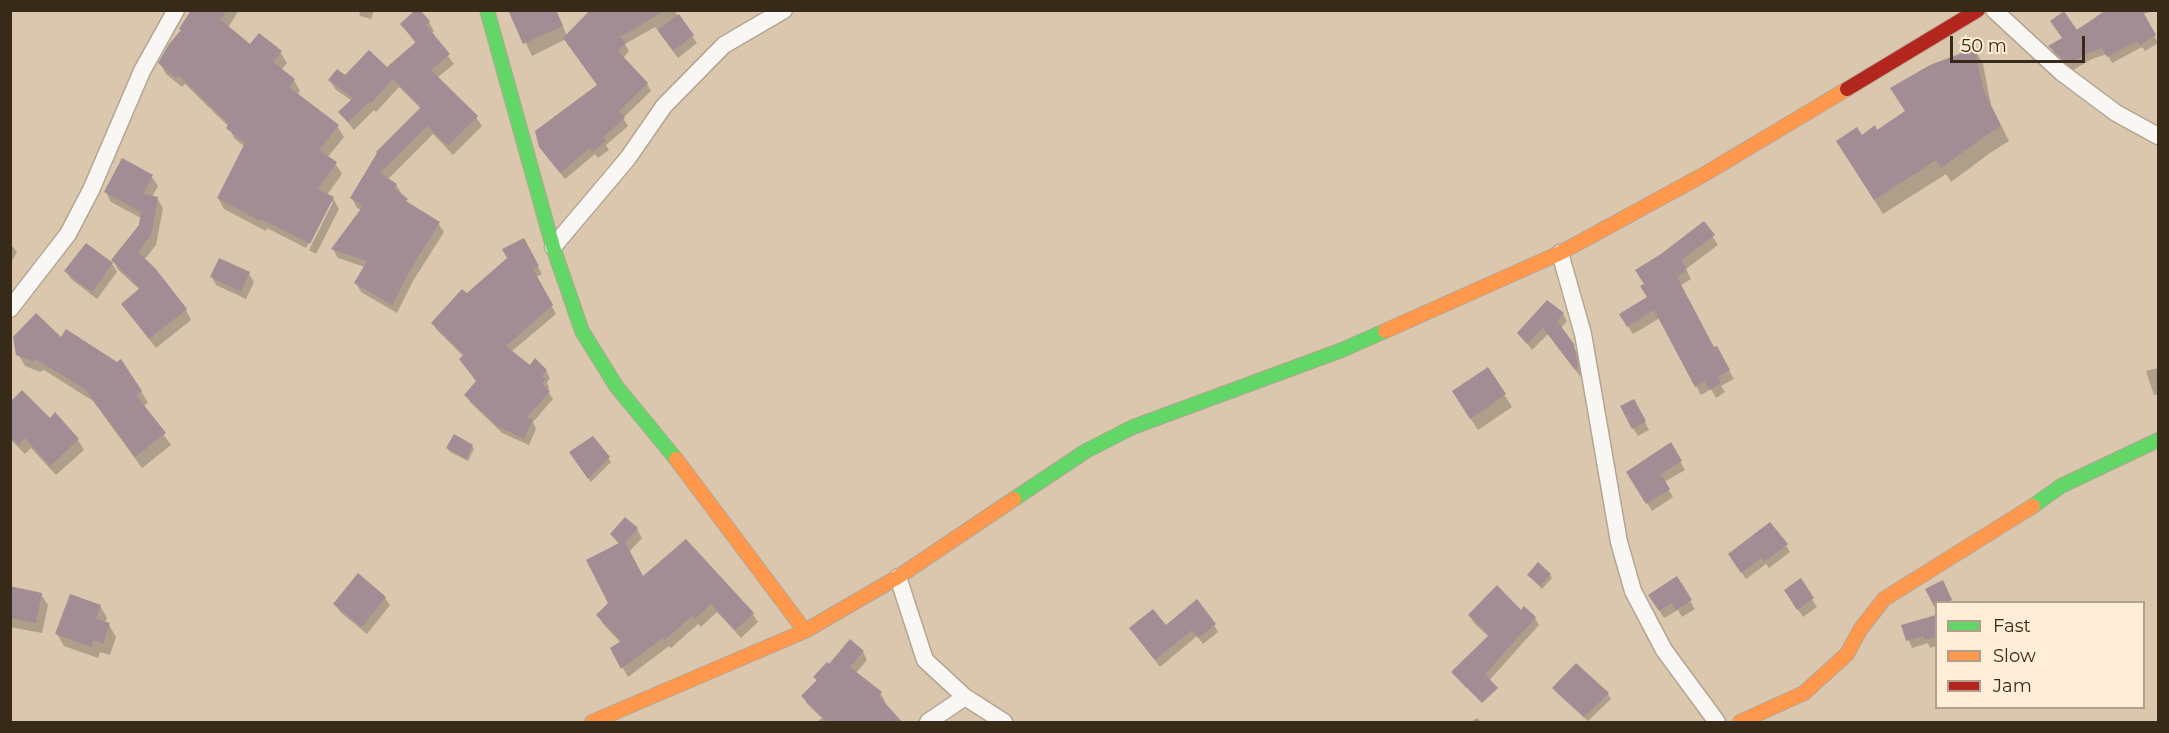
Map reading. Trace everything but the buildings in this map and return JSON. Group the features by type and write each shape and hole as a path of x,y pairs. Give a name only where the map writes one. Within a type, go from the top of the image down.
{"main road":[{"path":"487,10 553,247 582,332 616,386 660,438 805,631"},
{"path":"592,723 805,631 898,577 1086,451 1133,427 1342,350 1560,253 1703,175 1978,10"},
{"path":"1740,723 1804,693 1847,654 1860,630 1884,599 1904,585 2025,512 2061,486 2158,440"}],"street":[{"path":"10,309 68,234 91,190 142,71 176,10"},
{"path":"553,247 628,158 664,106 724,45 784,10"},
{"path":"1994,10 2061,72 2116,113 2158,136"},
{"path":"1560,253 1583,334 1617,531 1633,591 1664,650 1717,723"},
{"path":"898,577 925,660 965,697 1004,723"},
{"path":"928,723 965,697"}],"traffic: fast":[{"path":"487,10 553,247 582,331 616,386 676,459"},
{"path":"1014,499 1086,451 1133,427 1342,350 1385,331"},
{"path":"2033,506 2061,486 2158,440"}],"traffic: slow":[{"path":"1385,331 1560,253 1703,175 1847,89"},
{"path":"676,459 805,631"},
{"path":"592,722 805,631 898,577 1014,499"},
{"path":"1740,722 1804,693 1847,654 1860,630 1884,599 2033,506"}],"traffic: jam":[{"path":"1847,89 1978,10"}]}
